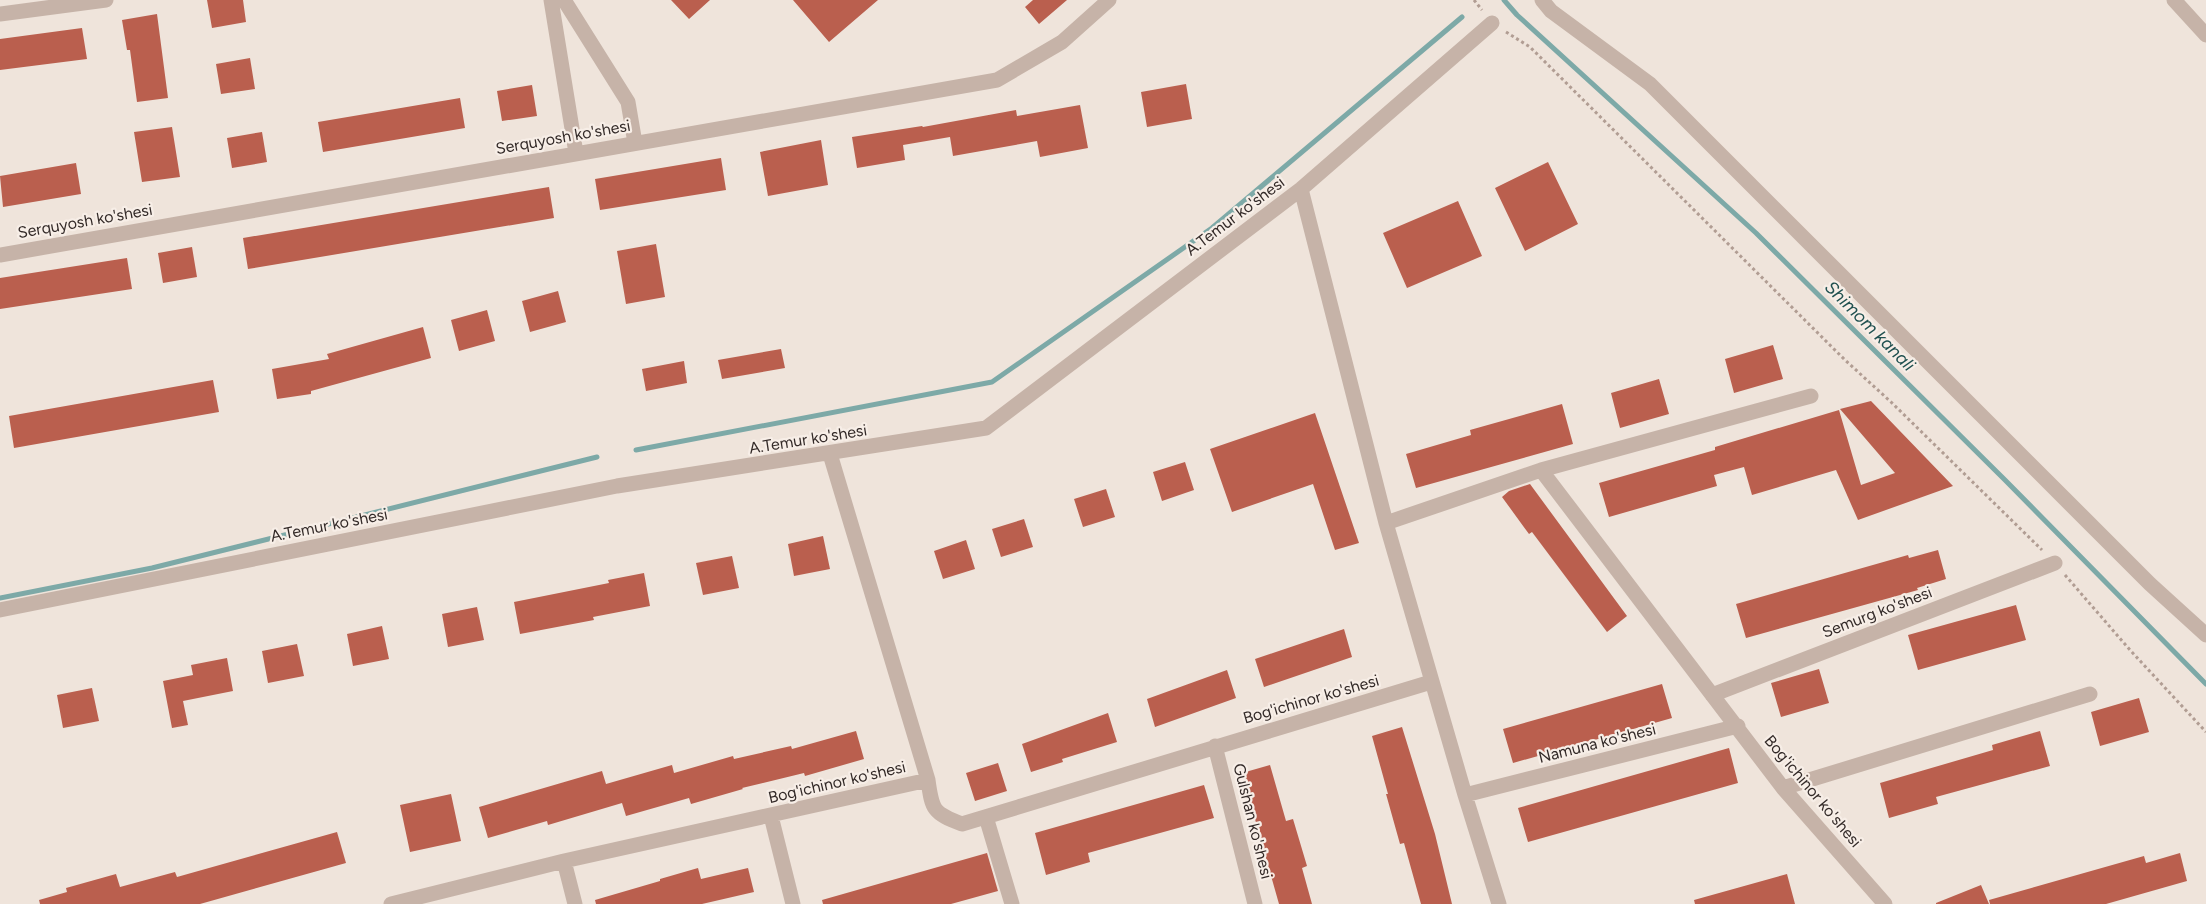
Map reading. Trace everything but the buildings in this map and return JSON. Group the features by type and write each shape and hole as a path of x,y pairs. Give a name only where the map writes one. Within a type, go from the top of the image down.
{"street":[{"path":"0,14 106,0"},
{"path":"551,0 576,153"},
{"path":"564,0 628,102 635,143"},
{"name":"Serquyosh ko'shesi","path":"0,255 997,80 1062,42 1109,0"},
{"path":"1542,0 1551,11 1650,84 2150,584 2206,634"},
{"path":"2174,0 2206,35"},
{"name":"A.Temur ko'shesi","path":"0,610 617,486 986,429 1301,189 1492,23"},
{"path":"1301,189 1386,523 1431,682 1499,904"},
{"path":"1386,523 1541,470 1811,396"},
{"path":"830,454 928,780"},
{"name":"Bog'ichinor ko'shesi","path":"1541,470 1783,788 1886,904"},
{"name":"Semurg ko'shesi","path":"1712,695 2055,563"},
{"name":"Bog'ichinor ko'shesi","path":"391,904 564,861 928,780 931,805 942,816 962,824 1431,682"},
{"path":"1783,788 2090,694"},
{"name":"Namuna ko'shesi","path":"1465,795 1738,726"},
{"name":"Gulshan ko'shesi","path":"1215,746 1255,904"},
{"path":"771,816 793,904"},
{"path":"986,817 1012,904"},
{"path":"564,861 575,904"}],"path":[{"path":"1474,0 1492,23 1530,47 1845,360 2055,563 2130,650 2206,732"}],"waterway":[{"name":"Shimom kanali","path":"1504,0 1517,15 1756,233 2005,480 2206,684"},
{"path":"636,450 992,382 1212,228 1462,17"},
{"path":"0,598 152,568 597,457"}]}
